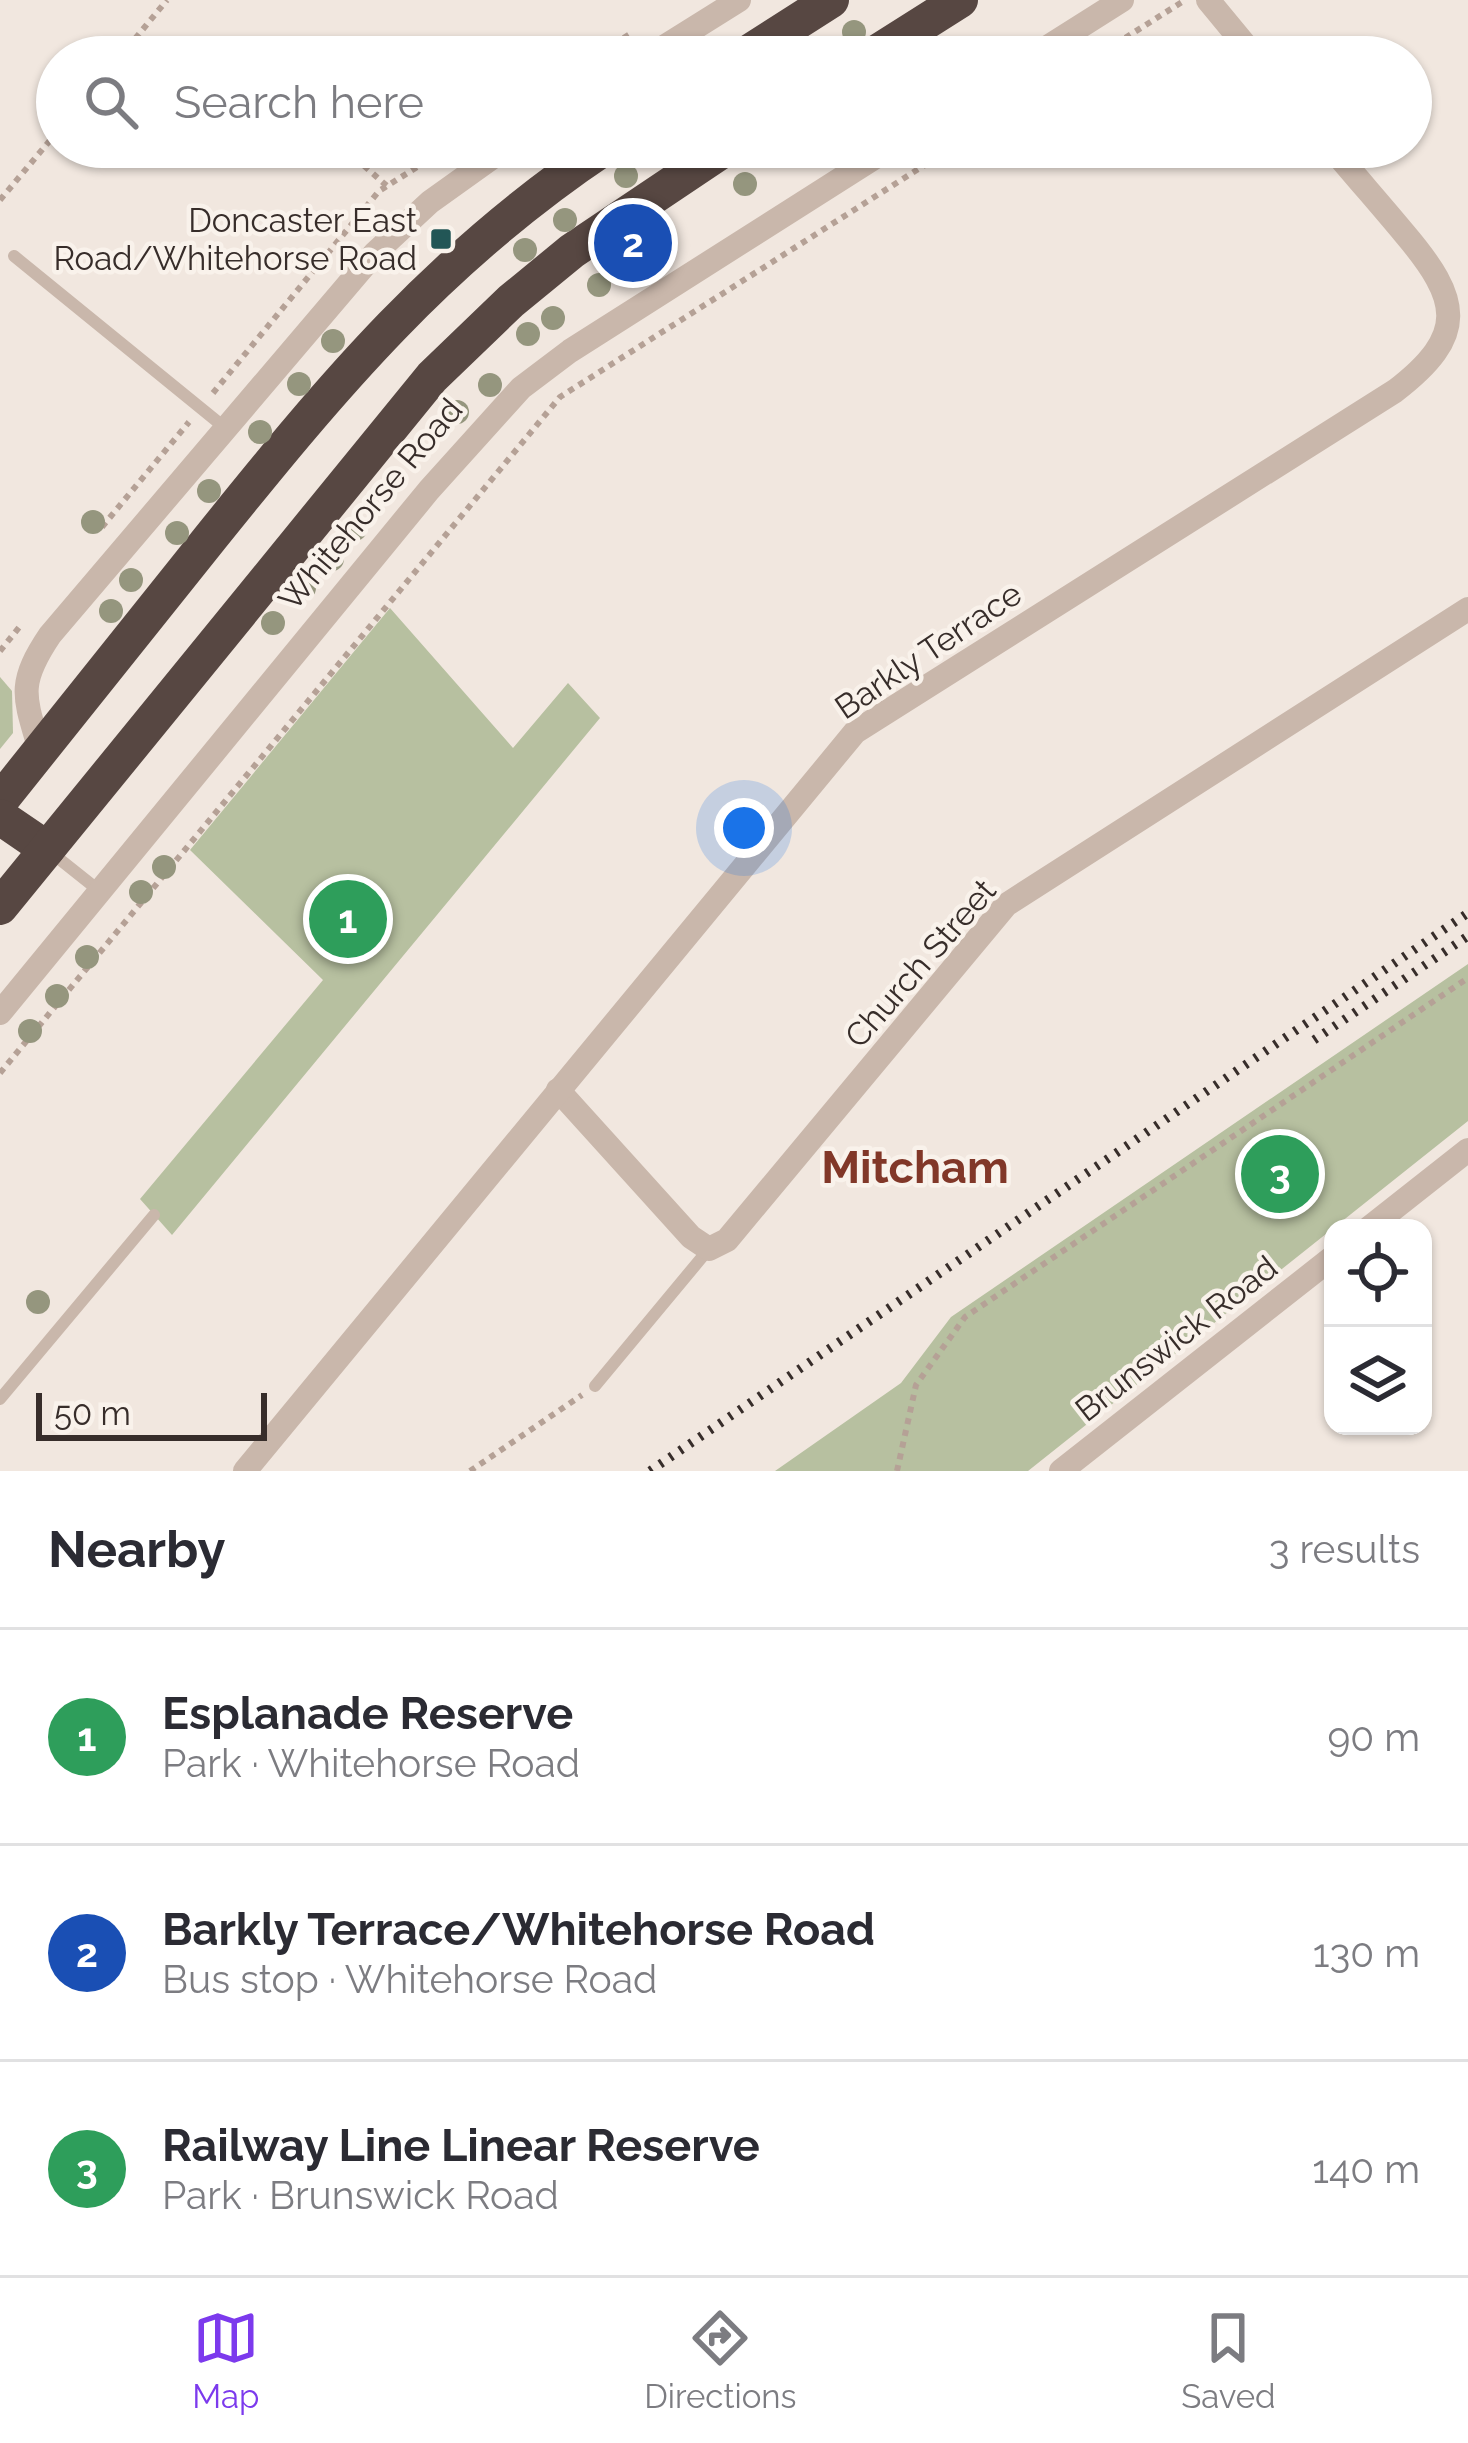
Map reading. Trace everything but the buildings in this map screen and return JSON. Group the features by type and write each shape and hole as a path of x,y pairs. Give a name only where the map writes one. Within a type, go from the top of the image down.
{"highway":[{"path":"775,36 831,0"},
{"path":"903,36 960,0"},
{"path":"0,800 321,401 386,328 500,224 576,168"},
{"name":"Whitehorse Road","path":"0,907 432,376 572,251 696,168"},
{"path":"0,817 47,850"}],"street":[{"path":"682,36 739,0"},
{"path":"1065,36 1122,0"},
{"path":"1208,0 1238,36"},
{"path":"40,750 28,707 26,677 38,654 224,427 389,238 478,168"},
{"name":"Whitehorse Road","path":"0,1013 429,490 521,388 569,351 857,168"},
{"name":"Barkly Terrace","path":"245,1471 855,731 1422,373 1444,346 1453,316 1450,295 1436,271 1349,168"},
{"name":"Church Street","path":"709,1249 743,1224 1006,905 1468,609"},
{"path":"559,1090 691,1237 709,1249"},
{"path":"1380,1219 1468,1150"},
{"name":"Brunswick Road","path":"1061,1471 1324,1263"}],"lane":[{"path":"14,256 224,427"},
{"path":"47,850 102,893"},
{"path":"0,1399 154,1215"},
{"path":"595,1386 709,1249"}],"path":[{"path":"137,36 167,0"},
{"path":"1128,36 1185,0"},
{"path":"0,200 36,157"},
{"path":"368,168 387,186"},
{"path":"0,1073 560,397 920,168"},
{"path":"636,241 660,278"},
{"path":"897,1471 916,1385 965,1317 1468,977"},
{"path":"470,1471 595,1386"}],"green space":[{"path":"390,608 513,748 568,683 600,718 172,1235 140,1199 323,980 190,850"},
{"path":"0,677 12,691 13,733 0,749"},
{"path":"1468,964 1468,1121 1345,1219 1324,1219 1324,1236 1028,1471 775,1471 901,1383 951,1317"}],"railway":[{"path":"650,1471 1468,913"},
{"path":"1314,1040 1468,936"}],"place":[{"name":"Doncaster East Road/Whitehorse Road","path":"441,239"},
{"name":"Barkly Terrace/Whitehorse Road","path":"633,243"},
{"name":"Esplanade Reserve","path":"348,919"},
{"name":"Railway Line Linear Reserve","path":"1280,1174"}],"district":[{"name":"Mitcham","path":"915,1167"}]}
